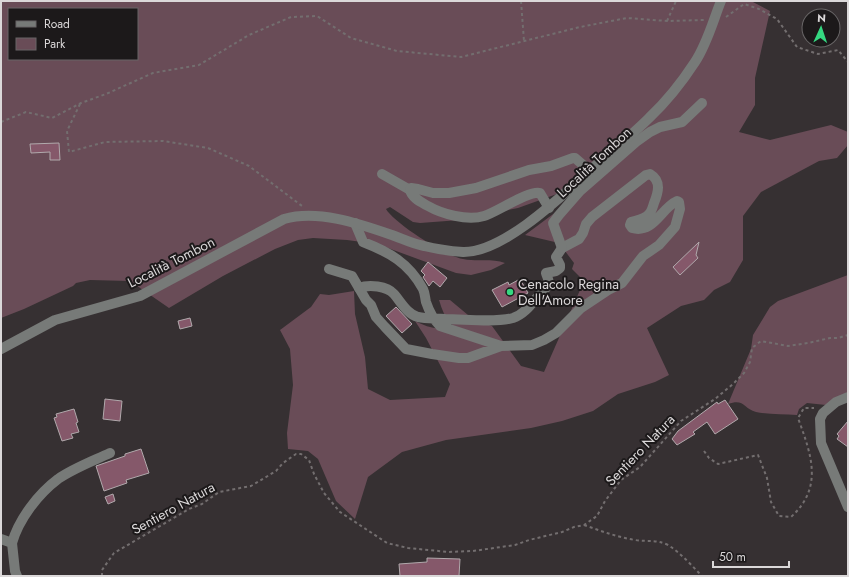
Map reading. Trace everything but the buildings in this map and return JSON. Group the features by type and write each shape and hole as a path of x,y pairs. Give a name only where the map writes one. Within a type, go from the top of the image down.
{"street":[{"name":"Località Tombon","path":"1,348 55,320 140,296 284,219 295,216 314,216 355,223 422,246 465,252 480,250 496,242 549,208 650,118 673,91 696,60 721,1"},
{"name":"Località Tombon","path":"562,248 553,223 558,215 580,191 642,136 660,127 682,122 702,103"},
{"name":"Località Tombon","path":"410,190 411,188 433,193 449,193 476,188 529,170 551,166 573,158 575,158 590,171"},
{"name":"Località Tombon","path":"382,174 410,190 410,194 432,208 464,217 483,216 497,211 531,193 536,192 540,193 549,208"},
{"name":"Località Tombon","path":"329,269 352,276 366,300 371,304 376,316 384,328 406,349 458,358 468,358 502,346 532,345 556,333 581,308 608,290 622,283 643,256 659,245 675,227 680,209 679,202 677,200 671,204 655,222 648,226 638,229 632,228 630,225 631,222 648,215 657,196 658,186 655,178 650,174 646,175 592,217 586,224 583,233 579,238 562,248 556,256 560,268 556,271 546,273 549,281 548,286 532,305 520,315 503,320 434,319 417,317 410,313 388,289 376,286 364,286 360,288"},
{"path":"355,223 363,242 385,251 403,263 424,291 426,302 434,319"},
{"name":"Località Tombon","path":"434,319 440,326 502,346"},
{"path":"848,397 836,402 823,413 820,419 821,443 848,507"},
{"path":"17,576 15,571 12,543 16,530 30,509 59,478 110,453"},
{"path":"1,539 12,543"}],"path":[{"path":"521,1 524,41"},
{"path":"667,21 676,1"},
{"path":"725,18 744,4 759,9 777,19 797,47 818,54 838,50 848,62"},
{"path":"1,122 26,112 52,118 81,103 106,94 153,73 199,66 249,35 291,17 317,16 351,38 396,50 462,57 580,27 627,18 667,21 714,20"},
{"path":"81,103 67,131 69,152 105,142 163,141 208,148 249,166 314,216"},
{"name":"Sentiero Natura","path":"102,576 102,570 114,553 189,509 202,504 219,492 251,486 276,471 283,463 296,454 301,454 309,460 314,474 324,493 340,512 387,543 408,548 449,552 473,551 515,545 562,532 574,526 584,525 597,516 605,501 621,480 640,467 680,421 715,399 734,384 744,373 750,362 752,348 761,341 788,346 848,335"},
{"path":"704,451 709,458 718,464 758,455 767,478 771,502 779,516 791,517 800,508 806,497 812,476 812,459 798,418 804,408 819,408 823,413"},
{"path":"584,525 610,534 636,540 656,540 668,546 680,555 702,576"}],"green space":[{"path":"1,1 751,1 770,11 755,78 755,105 739,132 770,140 831,125 848,132 848,145 837,158 819,161 761,192 743,216 743,260 730,282 714,290 704,300 681,306 647,328 669,375 655,382 618,394 593,411 562,421 531,428 446,440 402,452 368,477 355,519 336,501 318,459 308,451 288,449 287,433 293,385 290,349 280,330 311,307 320,294 329,295 354,291 355,314 365,357 368,389 390,400 445,397 450,384 426,338 415,321 434,328 443,328 452,325 453,322 445,316 439,300 450,300 474,320 492,326 521,366 544,372 584,281 572,269 574,263 559,243 525,235 580,194 582,185 518,208 460,220 420,223 413,222 390,207 386,209 399,222 410,230 434,246 455,257 505,263 491,270 471,275 456,273 377,244 313,238 298,240 275,249 223,276 169,308 130,281 90,280 76,283 73,286 1,318"},
{"path":"848,275 848,393 826,405 807,403 799,409 797,415 761,413 737,402 728,404 751,349 753,335 770,307 778,301"}],"place":[{"name":"Cenacolo Regina Dell'Amore","path":"510,292"}]}
